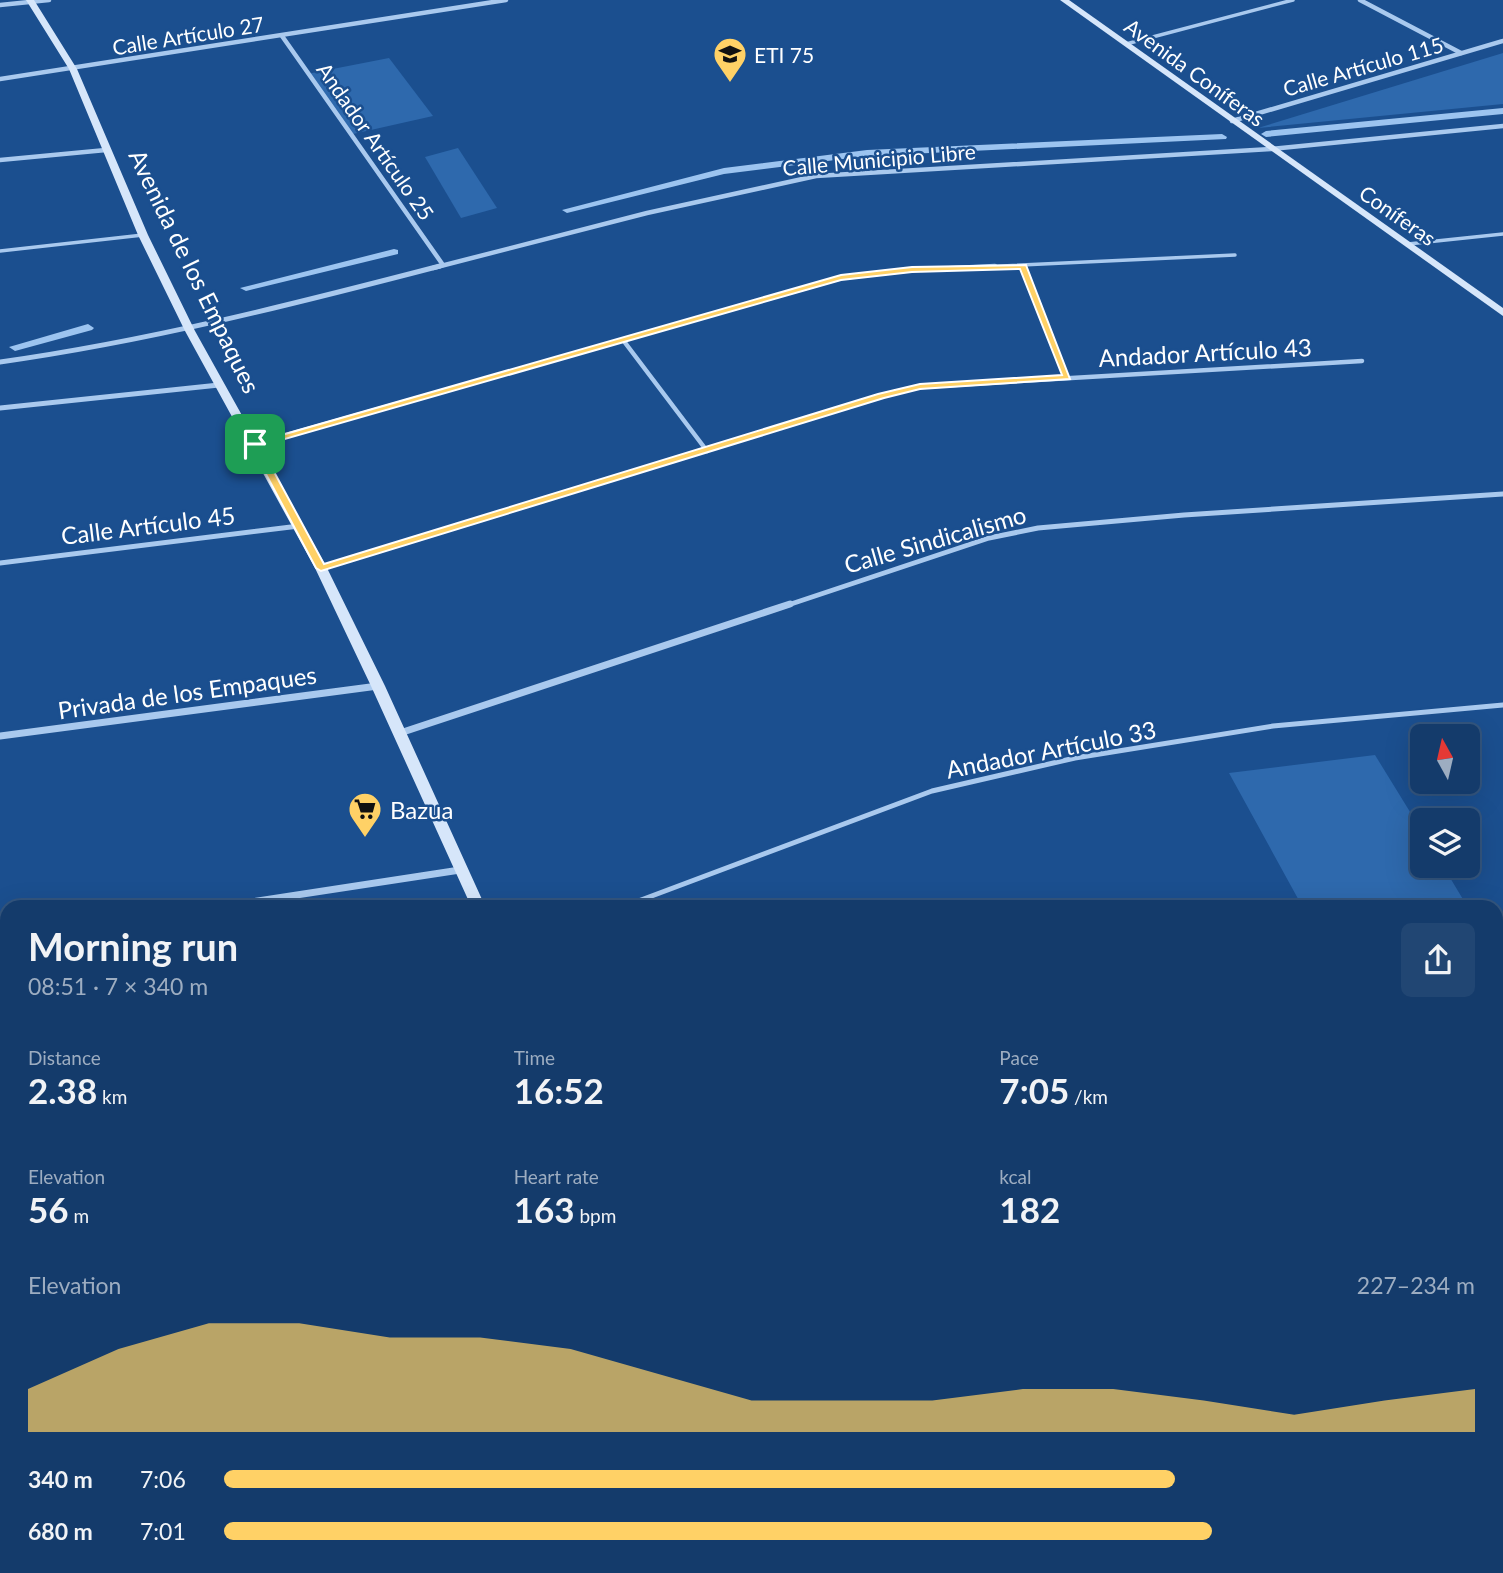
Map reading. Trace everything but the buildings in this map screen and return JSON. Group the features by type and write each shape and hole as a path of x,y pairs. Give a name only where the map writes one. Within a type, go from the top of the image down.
{"main road":[{"name":"Avenida Coníferas","path":"1064,0 1271,149"},
{"name":"Avenida de los Empaques","path":"31,1 73,69 143,234 190,331 219,386 255,444 321,568 400,733 475,900"},
{"name":"Coníferas","path":"1271,149 1503,313"}],"street":[{"path":"0,5 49,0"},
{"name":"Calle Artículo 27","path":"0,79 506,0"},
{"path":"1360,0 1461,54"},
{"name":"Andador Artículo 25","path":"282,36 443,265"},
{"name":"Calle Artículo 115","path":"1232,121 1503,41"},
{"name":"Calle Municipio Libre","path":"0,362 72,353 190,331 443,265 760,187 816,176 1271,149 1503,126"},
{"path":"0,160 106,150"},
{"path":"0,408 219,386"},
{"name":"Calle Sindicalismo","path":"400,733 989,538 1038,528 1157,517 1503,494"},
{"name":"Calle Artículo 45","path":"0,563 300,526"},
{"name":"Privada de los Empaques","path":"0,736 378,686"},
{"path":"264,900 460,870"}],"lane":[{"path":"1126,44 1293,0"},
{"path":"0,251 143,234"},
{"path":"1405,244 1503,234"},
{"path":"255,444 841,278 912,270 1236,255"},
{"path":"1023,266 1067,377"},
{"path":"623,340 707,451"},
{"name":"Andador Artículo 43","path":"321,568 881,396 920,387 1362,361"},
{"name":"Andador Artículo 33","path":"641,900 932,791 1075,758 1273,726 1503,705"}],"shaded area":[{"path":"1503,53 1503,104 1258,128"},
{"path":"389,58 433,116 353,134 307,74"},
{"path":"458,148 497,208 461,218 425,157"},
{"path":"1375,755 1410,812 1410,878 1450,878 1463,900 1299,900 1229,773"}],"waterway":[{"path":"1266,134 1503,111"},
{"path":"567,210 724,171 867,153 1222,137"},
{"path":"246,288 394,252"},
{"path":"15,347 88,328"}],"place":[{"name":"ETI 75","path":"730,84"},
{"name":"Bazua","path":"365,839"}],"route":[{"path":"1023,266 1067,377 920,387 881,396 321,568 255,444 841,278 912,270 1023,266"}]}
